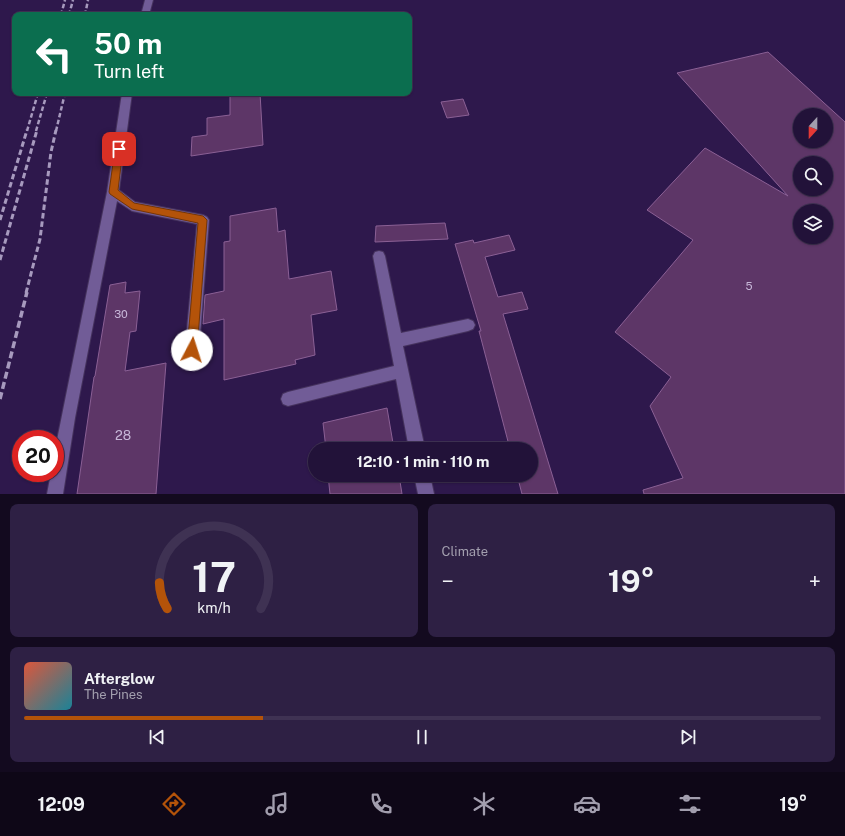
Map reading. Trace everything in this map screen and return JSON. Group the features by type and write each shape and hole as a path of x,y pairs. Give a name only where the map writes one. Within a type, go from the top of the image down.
{"lane":[{"path":"146,12 149,0"},
{"path":"55,494 68,418 113,192 127,96"},
{"path":"113,192 132,206 203,220 192,350"},
{"path":"379,256 416,442"},
{"path":"395,341 468,325"},
{"path":"288,399 401,371"},
{"path":"423,482 426,494"}],"building":[{"path":"768,52 830,108 793,108 793,148 833,148 833,111 845,122 845,494 644,494 643,490 683,478 650,406 671,377 615,332 693,240 647,210 705,148 788,196 677,73"},
{"path":"230,96 260,96 263,145 191,156 192,137 207,135 207,118 230,115"},
{"path":"463,99 469,115 447,118 441,102"},
{"path":"276,208 278,232 285,230 289,279 331,271 337,310 311,315 315,355 295,360 296,364 224,380 224,319 203,324 205,295 224,291 224,242 230,241 230,216"},
{"path":"445,223 448,239 375,242 376,226"},
{"path":"509,235 515,250 485,257 498,297 522,292 528,309 503,314 558,494 522,494 519,482 538,482 538,442 508,442 479,331 481,331 455,244 473,240 474,243"},
{"path":"126,282 125,293 140,291 136,331 130,332 125,371 166,363 156,494 77,494 94,377 110,285"},
{"path":"387,408 393,442 325,442 323,423"},
{"path":"329,482 400,482 402,494 330,494"}],"railway":[{"path":"62,12 65,0"},
{"path":"70,12 73,0"},
{"path":"86,12 88,0"},
{"path":"27,131 37,96"},
{"path":"36,131 46,96"},
{"path":"56,131 64,96"},
{"path":"0,220 27,130"},
{"path":"0,260 37,130"},
{"path":"26,293 40,239 51,152 56,130"},
{"path":"0,399 27,292"}],"route":[{"path":"119,149 113,192 132,206 203,220 192,350"}]}
